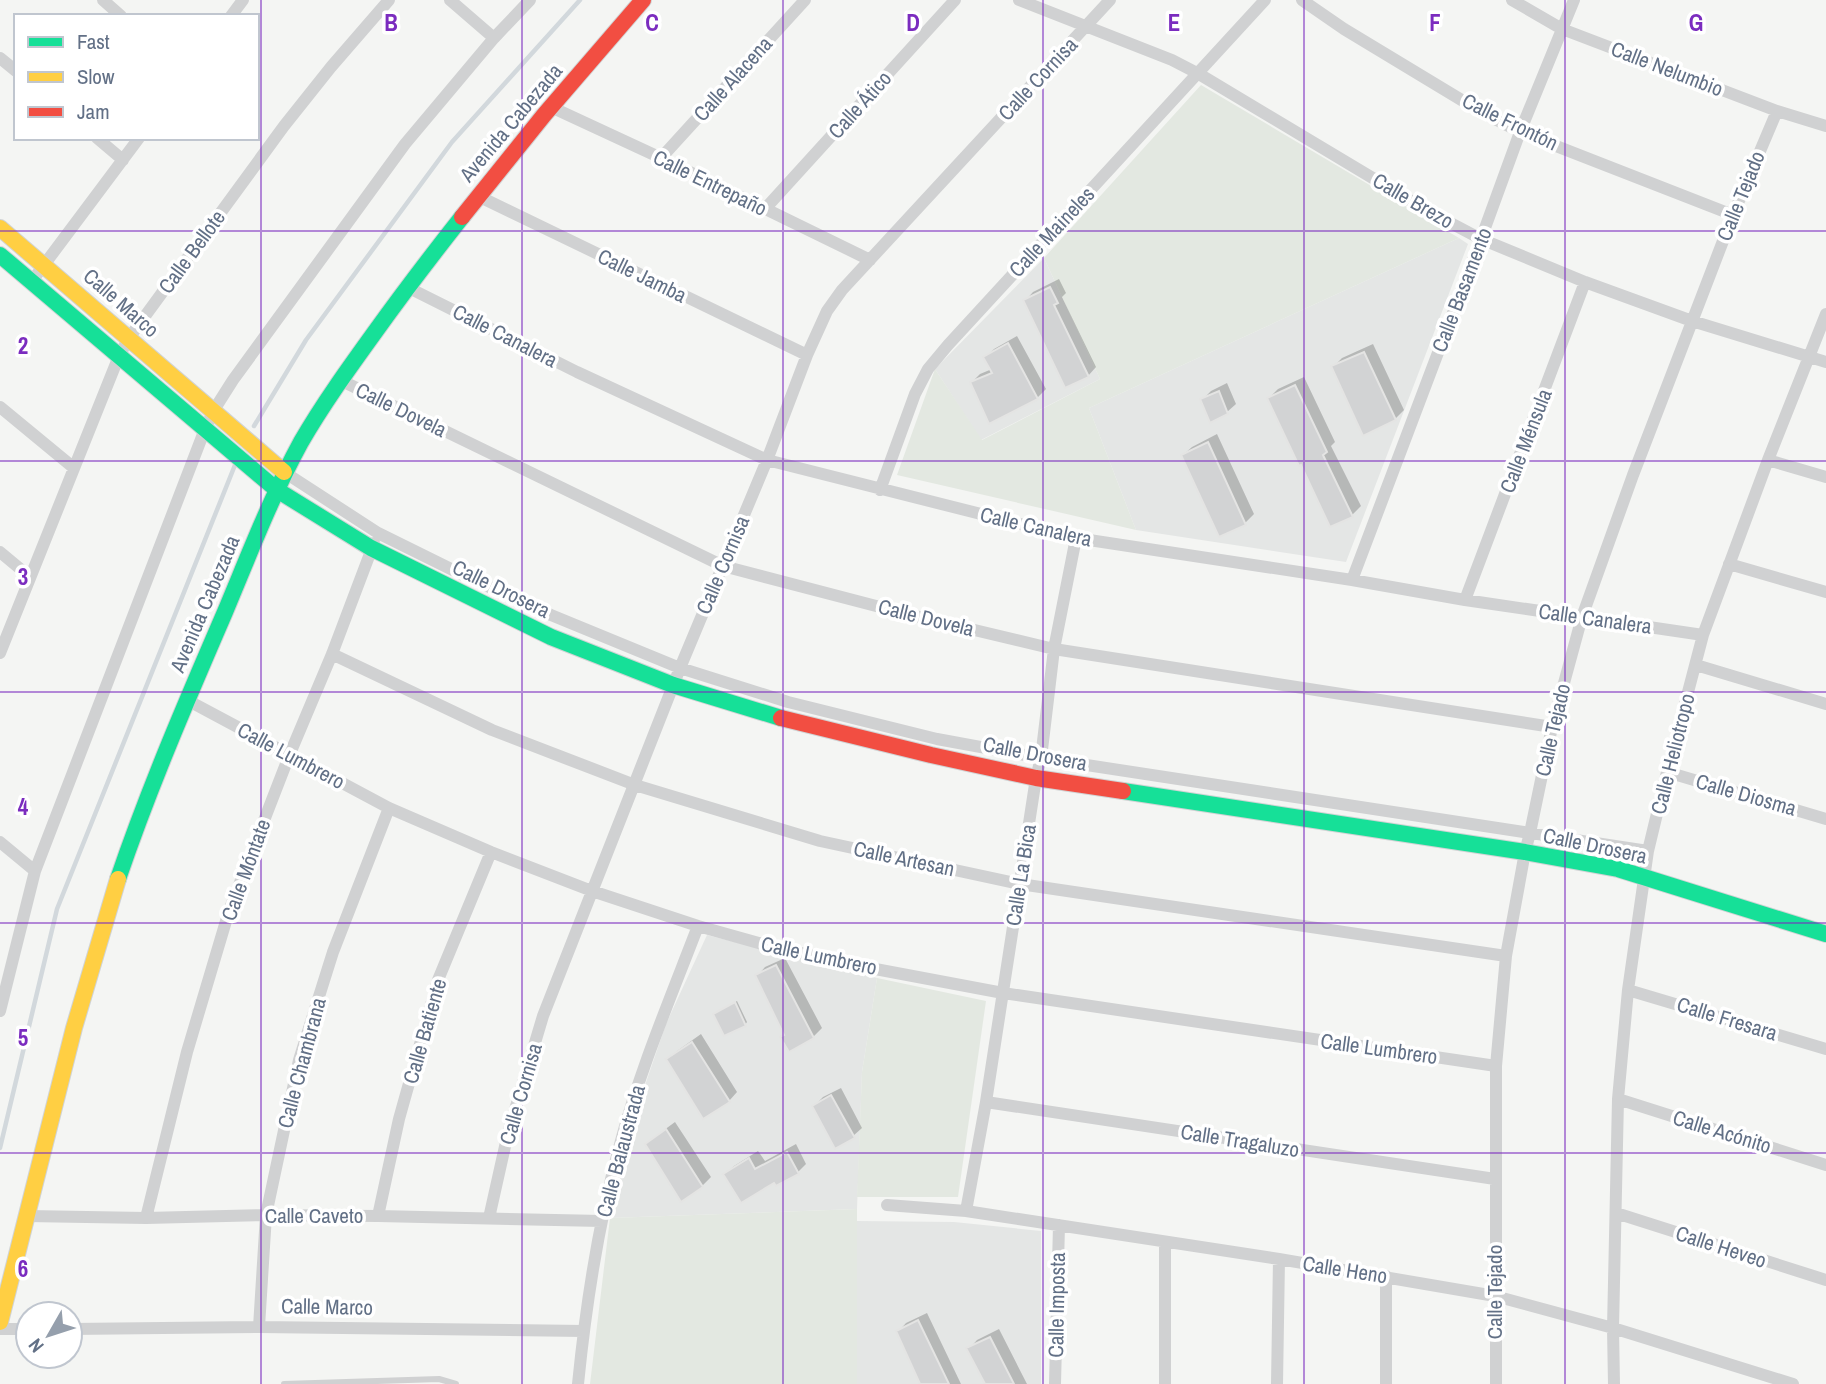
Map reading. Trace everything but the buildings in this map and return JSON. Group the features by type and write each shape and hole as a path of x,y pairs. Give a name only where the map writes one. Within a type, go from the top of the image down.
{"street":[{"path":"103,0 119,14"},
{"name":"Calle Bellote","path":"0,653 119,356 129,338 284,126 389,0"},
{"path":"450,0 494,38"},
{"path":"0,1011 35,871 214,410 405,144 494,38 530,0"},
{"name":"Avenida Cabezada","path":"0,1322 103,928 143,812 187,700 285,472 340,380 407,287 551,107 643,0"},
{"name":"Calle Alacena","path":"661,158 805,0"},
{"name":"Calle Ático","path":"764,210 955,0"},
{"name":"Calle Brezo","path":"1019,0 1171,60 1199,74 1426,210 1481,239 1692,321 1826,362"},
{"name":"Calle Cornisa","path":"489,1218 508,1133 543,1016 673,685 827,311 842,290 1110,0"},
{"name":"Calle Maineles","path":"880,490 915,394 928,369 947,345 1265,0"},
{"name":"Calle Frontón","path":"1302,0 1343,29 1483,113 1520,132 1733,215"},
{"name":"Calle Nelumbio","path":"1512,0 1562,29 1826,127"},
{"name":"Calle Basamento","path":"1352,580 1520,132 1574,0"},
{"path":"0,58 14,69"},
{"name":"Calle Entrepaño","path":"551,107 870,260"},
{"name":"Calle Tejado","path":"1496,1384 1496,1066 1506,956 1552,727 1582,617 1633,475 1733,215 1777,111"},
{"path":"99,140 123,160"},
{"path":"32,281 138,140"},
{"name":"Calle Jamba","path":"478,196 807,355"},
{"name":"Calle Marco","path":"0,228 285,472"},
{"name":"Calle Marco","path":"0,255 278,490"},
{"name":"Calle Ménsula","path":"1465,600 1586,282"},
{"name":"Calle Canalera","path":"407,287 577,372 767,460 1076,538 1703,635"},
{"name":"Calle Heliotropo","path":"1614,1384 1618,1099 1628,990 1648,851 1703,635 1826,314"},
{"name":"Calle Dovela","path":"340,380 723,566 1055,649 1552,727"},
{"path":"0,407 74,468"},
{"path":"1768,460 1826,477"},
{"name":"Calle Drosera","path":"285,472 378,533 461,574 551,615 680,668 788,702 937,739 1041,758 1648,851"},
{"name":"Calle Drosera","path":"278,490 371,548 551,637 673,685 791,721 1037,778 1525,852 1618,869 1826,934"},
{"name":"Calle Móntate","path":"146,1218 187,1052 229,911 378,533"},
{"name":"Calle La Bica","path":"966,1212 1041,758 1055,649 1076,538"},
{"path":"0,552 30,577"},
{"path":"1730,564 1826,592"},
{"name":"Calle Artesan","path":"332,654 492,730 635,785 820,841 1020,884 1506,956"},
{"path":"1696,665 1826,704"},
{"name":"Calle Lumbrero","path":"187,700 389,808 491,852 592,891 698,926 854,965 1003,993 1496,1066"},
{"name":"Calle Diosma","path":"1667,772 1826,819"},
{"name":"Calle Chambrana","path":"259,1327 266,1215 299,1060 333,952 389,808"},
{"path":"0,842 35,871"},
{"name":"Calle Batiente","path":"378,1216 399,1119 438,980 491,852"},
{"name":"Calle Balaustrada","path":"578,1384 602,1221 619,1146 644,1068 698,926"},
{"name":"Calle Fresara","path":"1628,990 1826,1049"},
{"name":"Calle Acónito","path":"1618,1099 1826,1165"},
{"name":"Calle Tragaluzo","path":"986,1102 1495,1179"},
{"name":"Calle Heno","path":"887,1205 966,1212 1165,1241 1495,1296 1613,1328 1793,1384"},
{"name":"Calle Heveo","path":"1616,1213 1826,1280"},
{"name":"Calle Caveto","path":"27,1216 146,1218 266,1215 602,1221"},
{"name":"Calle Imposta","path":"1055,1384 1059,1226"},
{"path":"1165,1241 1165,1384"},
{"path":"1277,1384 1279,1259"},
{"path":"1386,1276 1386,1384"},
{"name":"Calle Marco","path":"84,1329 259,1327 584,1331"}],"lane":[{"path":"284,1384 439,1379 456,1384"}],"shaded area":[{"path":"1201,85 1459,238 1089,408 1136,530 897,475 935,369 982,440 1100,379 1044,258"},
{"path":"1459,238 1468,244 1346,562 1136,530 1089,408"},
{"path":"1044,258 1100,379 981,440 935,369"},
{"path":"707,935 877,978 862,1072 857,1209 610,1218 621,1155 666,1024"},
{"path":"877,978 986,1001 958,1197 857,1197 862,1072"},
{"path":"857,1209 857,1384 590,1384 610,1218"},
{"path":"857,1221 954,1222 1041,1231 1041,1384 857,1384"}],"waterway":[{"path":"254,426 306,340 452,142 580,0"},
{"path":"0,1148 57,909 235,465"}],"traffic: fast":[{"path":"118,879 169,744 290,463 309,428 346,373 462,217"},
{"path":"0,255 277,490 371,548 551,637 673,685 781,718"},
{"path":"1123,791 1525,852 1618,869 1826,934"}],"traffic: slow":[{"path":"0,228 284,472"},
{"path":"0,1322 74,1028 118,879"}],"traffic: jam":[{"path":"462,217 544,115 643,0"},
{"path":"781,718 1036,778 1123,791"}]}
